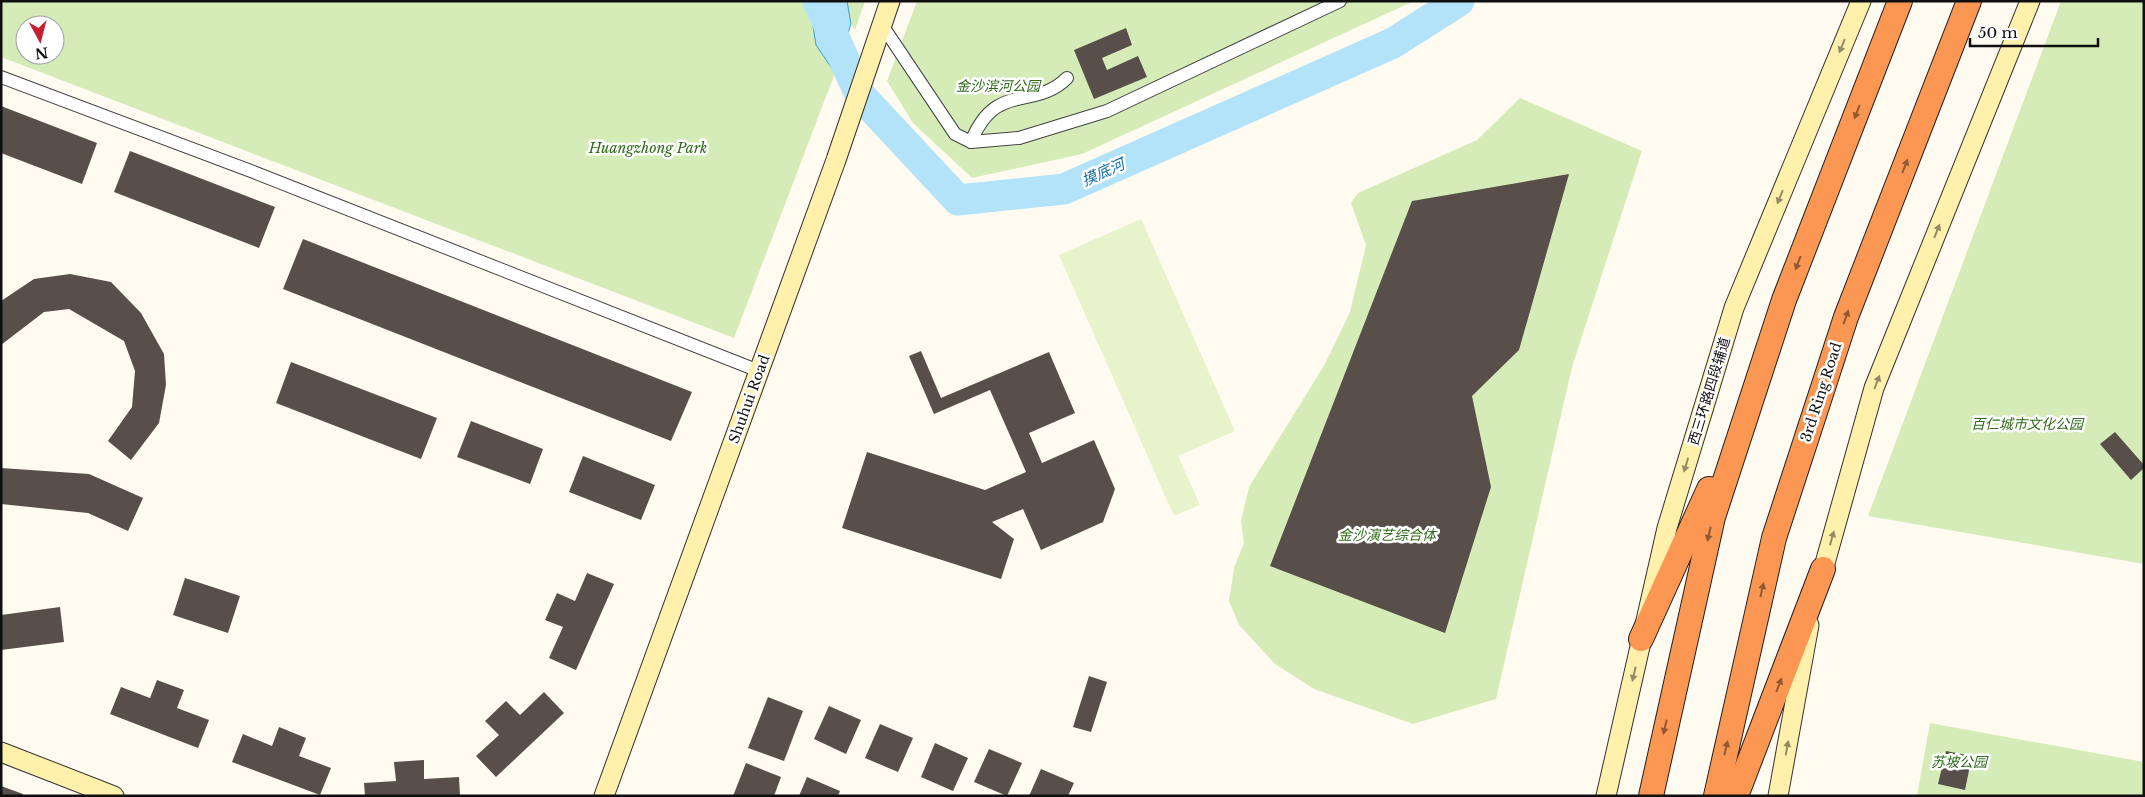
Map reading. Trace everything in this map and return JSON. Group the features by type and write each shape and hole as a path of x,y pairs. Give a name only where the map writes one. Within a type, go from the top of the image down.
{"highway":[{"path":"1651,796 1713,517 1784,300 1900,1"},
{"name":"3rd Ring Road","path":"1716,796 1774,538 1846,317 1969,1"},
{"path":"1642,639 1757,382"},
{"path":"1736,796 1823,569"}],"main road":[{"name":"Shuhui Road","path":"604,796 852,115 890,1"},
{"name":"西三环路四段辅道","path":"1606,796 1667,528 1734,308 1861,1"},
{"path":"1778,796 1812,606 1874,388 2030,1"},
{"path":"1,752 114,796"}],"street":[{"path":"882,25 955,134 971,142 1020,138 1107,110 1340,1"},
{"path":"1,76 265,177 759,371"},
{"path":"971,142 977,127 988,113 1004,101 1059,86 1067,78"}],"green space":[{"name":"Huangzhong Park","path":"1,1 809,1 816,45 835,73 734,338 22,65 65,65 65,15 15,15 15,62 1,57"},
{"path":"847,1 865,1 855,30 851,24"},
{"name":"金沙滨河公园","path":"917,1 1414,1 1082,154 972,178 913,123 887,81"},
{"name":"百仁城市文化公园","path":"2061,1 2144,1 2144,564 1868,516"},
{"name":"金沙演艺综合体","path":"1520,98 1642,151 1572,367 1496,699 1413,724 1314,689 1275,664 1239,625 1229,601 1234,568 1244,543 1241,521 1249,487 1325,364 1350,312 1366,245 1351,203 1358,193 1477,140"},
{"path":"1141,219 1235,431 1178,456 1200,505 1174,516 1059,255"},
{"name":"苏坡公园","path":"1930,723 2144,762 2144,796 1917,796"}],"water":[{"path":"809,1 847,1 851,24 835,73 816,45"}],"building":[{"path":"1126,28 1132,45 1102,58 1107,70 1138,56 1147,77 1094,99 1074,50"},
{"path":"1,106 97,143 82,184 1,153"},
{"path":"130,151 275,207 259,248 114,192"},
{"path":"1569,174 1519,350 1472,396 1491,487 1445,633 1270,566 1412,201"},
{"path":"303,239 692,392 671,441 283,289"},
{"path":"70,274 111,282 141,313 164,354 166,385 159,423 131,460 108,441 132,407 135,371 124,341 69,309 44,312 1,345 1,301 34,279"},
{"path":"921,351 941,398 1049,352 1075,413 1029,433 1042,463 1094,440 1115,489 1103,522 1041,550 1023,509 992,522 1014,539 1001,579 842,528 867,452 985,490 1026,472 990,390 934,414 909,356"},
{"path":"291,362 437,418 421,459 276,403"},
{"path":"471,421 543,449 530,484 457,457"},
{"path":"2115,432 2144,465 2144,468 2131,480 2100,444"},
{"path":"583,456 655,485 641,520 569,492"},
{"path":"1,468 89,474 143,498 128,531 88,513 1,504"},
{"path":"587,573 614,584 576,670 549,658 563,627 545,620 557,593 575,601"},
{"path":"185,578 240,596 228,633 173,615"},
{"path":"60,607 64,642 1,650 1,615"},
{"path":"1089,676 1107,682 1091,732 1073,727"},
{"path":"157,680 184,690 177,708 209,720 198,748 110,714 121,687 150,698"},
{"path":"544,692 564,713 496,777 476,756 499,735 485,721 506,701 520,715"},
{"path":"768,697 803,711 784,761 748,748"},
{"path":"829,706 861,720 846,754 814,739"},
{"path":"880,724 913,738 898,772 865,758"},
{"path":"279,727 306,738 299,756 331,768 320,795 232,762 243,734 272,746"},
{"path":"935,743 968,758 953,791 921,777"},
{"path":"989,749 1022,763 1007,796 974,782"},
{"path":"1946,751 1972,756 1965,790 1938,784"},
{"path":"424,760 424,779 459,777 460,796 365,796 364,783 396,781 394,762"},
{"path":"746,763 781,777 774,796 733,796"},
{"path":"1041,769 1074,783 1068,796 1029,796"},
{"path":"807,777 840,791 838,796 799,796"},
{"path":"1,786 23,794 22,796 1,796"}],"waterway":[{"name":"摸底河","path":"818,1 860,95 958,200 1064,189 1393,43 1459,1"}]}
